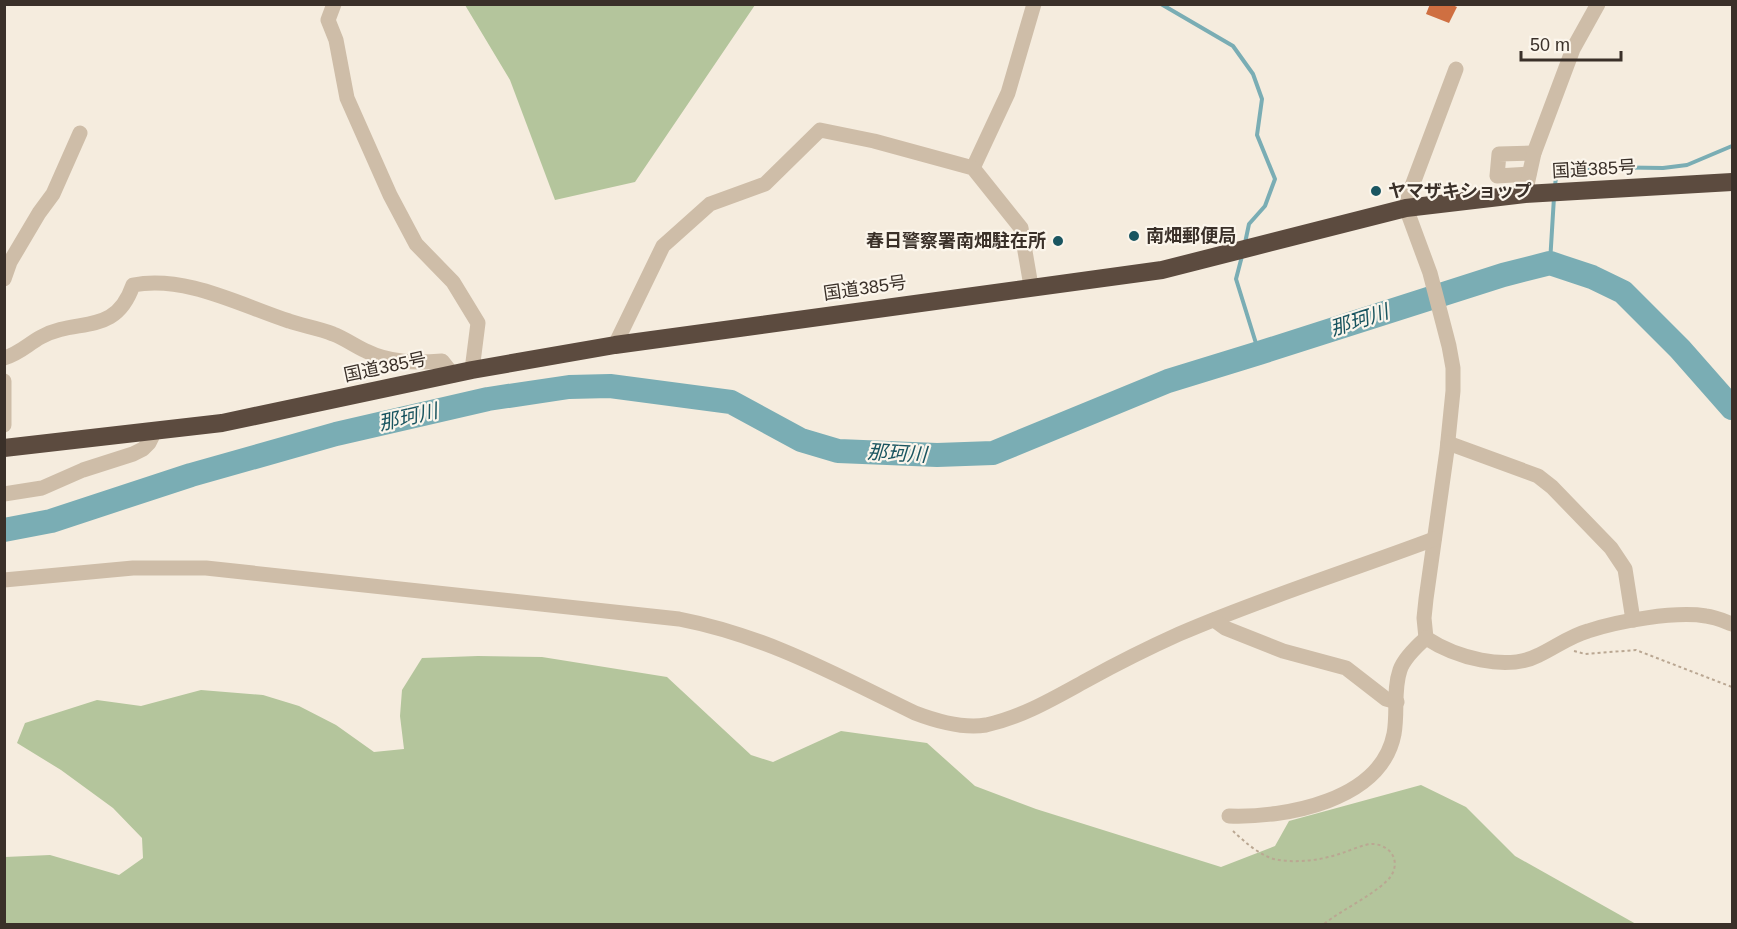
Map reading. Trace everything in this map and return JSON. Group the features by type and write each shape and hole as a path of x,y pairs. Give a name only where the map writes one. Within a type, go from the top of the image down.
{"highway":[{"name":"国道385号","path":"4,448 222,423 472,370 615,345 1031,286 1162,270 1406,208 1525,194 1732,182"}],"street":[{"path":"334,4 328,20 336,40 347,98 369,153 416,244 453,282 478,323 472,370"},
{"path":"973,168 1008,93 1034,4"},
{"path":"1525,194 1534,153 1573,49 1598,4"},
{"path":"1229,816 1256,817 1307,808 1334,799 1374,771 1388,752 1394,736 1400,668 1426,638 1424,618 1454,391 1449,346 1430,273 1406,208 1409,194 1456,69"},
{"path":"615,345 663,246 710,204 765,184 820,130 874,141 973,168 1021,228 1031,286"},
{"path":"4,279 7,261 53,194 80,133"},
{"path":"1530,174 1497,176 1499,154 1534,153"},
{"path":"4,358 20,352 50,333 109,318 122,305 133,285 143,283 178,285 213,294 290,322 333,334 385,360 442,361 453,375"},
{"path":"4,381 4,425"},
{"path":"4,494 42,488 82,470 133,454 149,443 152,437 147,431"},
{"path":"1448,443 1538,476 1552,487 1611,548 1625,569 1633,620"},
{"path":"4,580 133,568 206,568 679,619 705,624 786,650 937,722 983,725 1033,709 1148,649 1277,594 1434,539"},
{"path":"1426,638 1444,649 1471,657 1496,662 1520,662 1586,631 1633,620 1706,616 1732,624"},
{"path":"1214,620 1225,628 1262,643 1346,668 1386,699 1397,702"}],"path":[{"path":"1552,646 1585,654 1636,650 1732,687"},
{"path":"1229,816 1232,830 1252,847 1275,860 1302,862 1339,855 1370,844 1382,845 1391,851 1395,859 1391,875 1381,885 1324,924"}],"green space":[{"path":"465,5 755,5 635,182 555,200 510,80"},
{"path":"542,657 667,677 751,755 773,762 841,731 927,743 975,786 1036,809 1221,867 1275,846 1289,821 1421,785 1466,807 1515,856 1636,924 5,924 5,857 50,855 119,875 143,858 142,838 113,808 61,770 17,743 25,723 97,700 141,706 201,690 263,695 299,706 336,725 374,752 404,749 400,716 402,690 422,658"}],"building":[{"path":"1430,4 1450,4 1457,7 1449,23 1426,14"}],"waterway":[{"path":"1161,4 1233,46 1253,74 1262,99 1257,135 1275,179 1265,206 1249,224 1245,243"},
{"path":"1555,187 1556,175 1593,167 1663,168 1687,165 1732,146"},
{"path":"1550,263 1554,197"},
{"path":"1242,256 1236,279 1259,353"},
{"name":"那珂川","path":"4,530 51,521 191,475 336,434 488,399 569,387 610,386 731,402 801,440 838,451 937,455 993,453 1168,381 1503,275 1550,263 1592,277 1623,292 1680,349 1732,408"}],"place":[{"name":"ヤマザキショップ","path":"1376,191"},
{"name":"南畑郵便局","path":"1134,236"},
{"name":"春日警察署南畑駐在所","path":"1058,241"}]}
